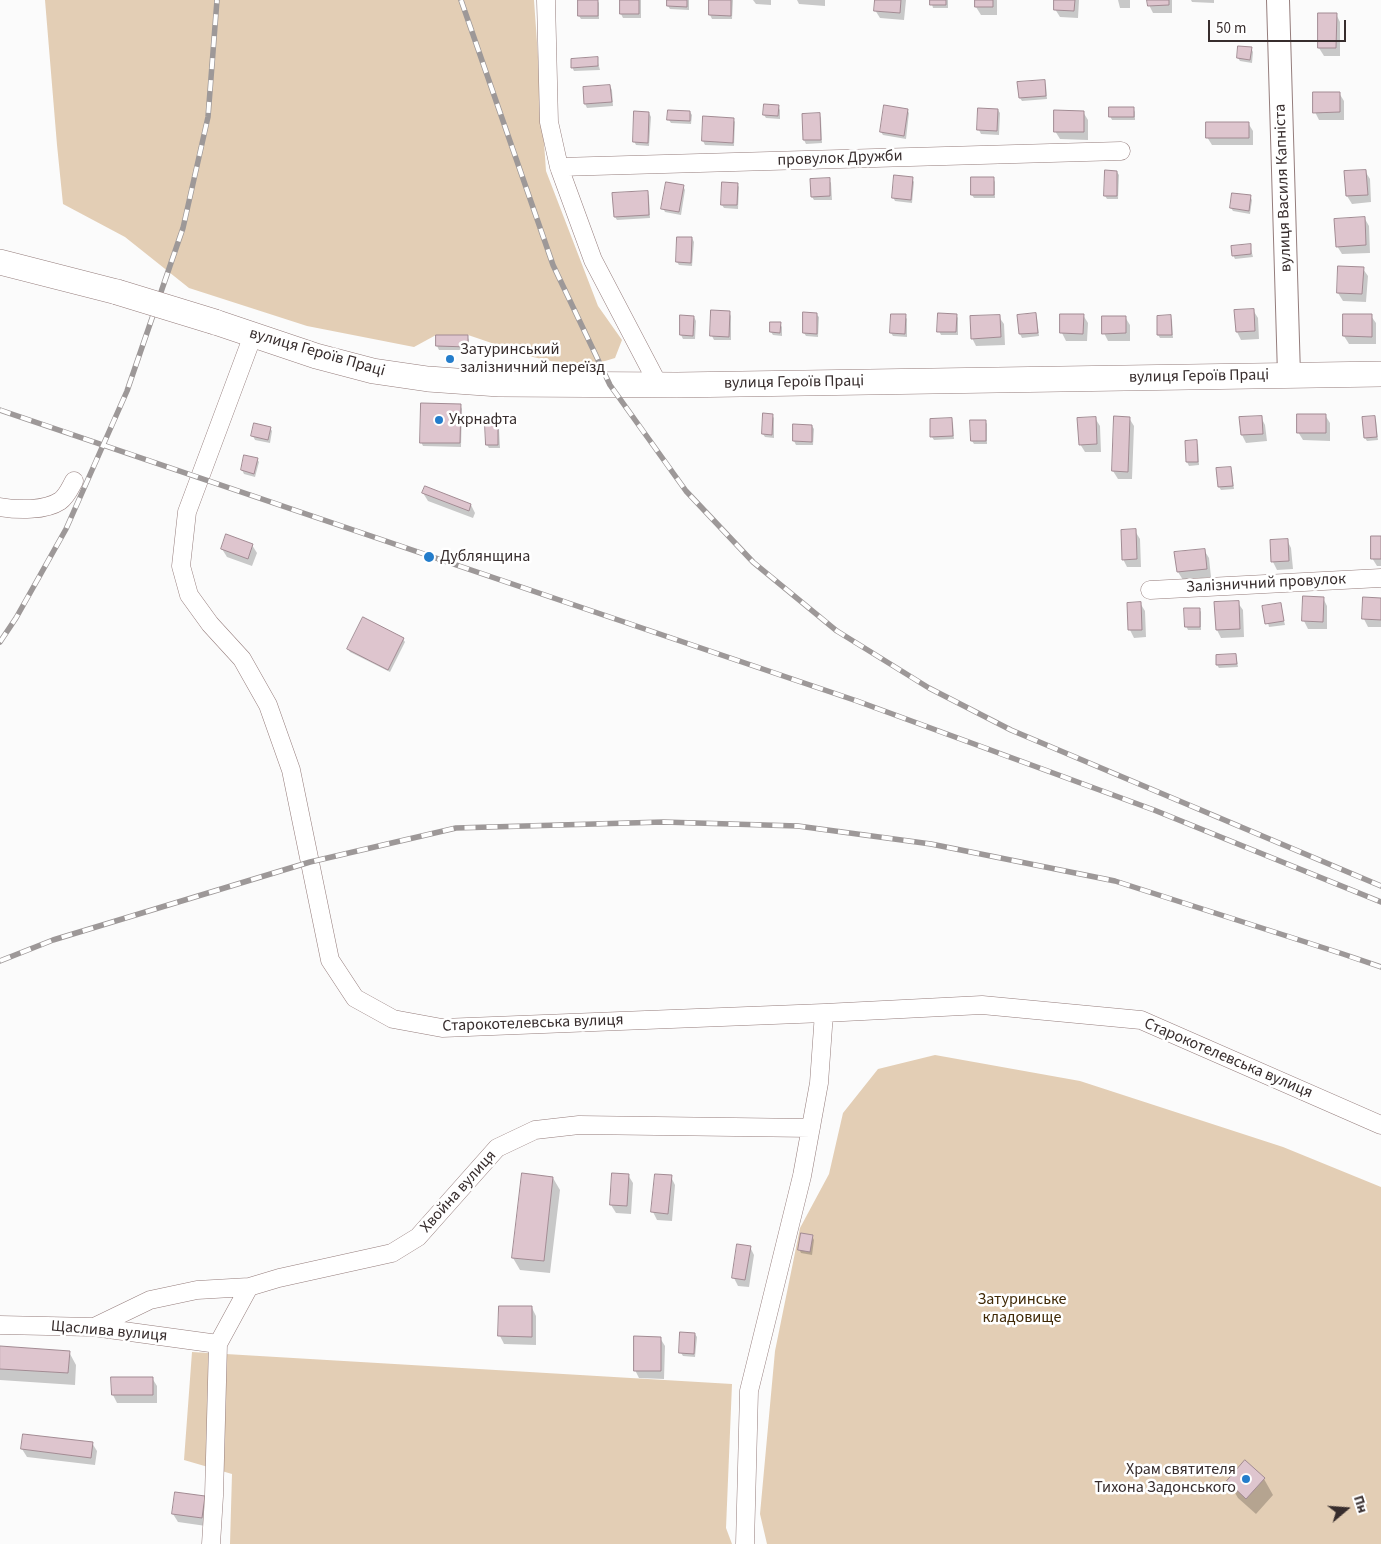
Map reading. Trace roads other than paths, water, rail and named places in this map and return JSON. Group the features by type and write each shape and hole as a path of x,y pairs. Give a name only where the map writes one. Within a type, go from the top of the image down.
{"main road":[{"name":"вулиця Героїв Праці","path":"0,262 117,292 316,356 373,371 428,379 499,384 658,384 1381,374"}],"street":[{"path":"546,0 548,122 559,167 593,260 658,384"},
{"name":"вулиця Василя Капніста","path":"1278,0 1289,376"},
{"name":"провулок Дружби","path":"559,167 1121,151"},
{"name":"Старокотелевська вулиця","path":"253,335 187,512 181,566 189,595 210,624 242,659 268,705 291,770 330,960 354,998 393,1019 442,1028 982,1005 1141,1020 1381,1125"},
{"path":"0,507 22,510 59,502 74,481"},
{"name":"Залізничний провулок","path":"1150,590 1381,578"},
{"path":"745,1544 749,1391 802,1176 819,1083 824,1013"},
{"name":"Хвойна вулиця","path":"94,1327 150,1300 197,1290 249,1288 279,1278 392,1253 418,1237 497,1148 535,1130 579,1125 811,1128"},
{"path":"211,1544 218,1344 249,1288"},
{"name":"Щаслива вулиця","path":"0,1325 94,1327 218,1344"}],"railway":[{"path":"0,642 16,618 66,529 127,391 183,228 208,117 217,0"},
{"path":"461,0 553,265 610,385 686,491 753,562 837,631 929,688 1011,730 1381,886"},
{"path":"0,410 857,701 1154,810 1381,902"},
{"path":"0,961 53,940 310,862 456,828 663,822 798,826 931,844 1115,881 1381,967"}],"place":[{"name":"Затуринський залізничний переїзд","path":"450,359"},
{"name":"Укрнафта","path":"439,420"},
{"name":"Дублянщина","path":"429,557"},
{"name":"Храм святителя Тихона Задонського","path":"1246,1479"}],"park label":[{"name":"Затуринське кладовище","path":"1022,1309"}]}
